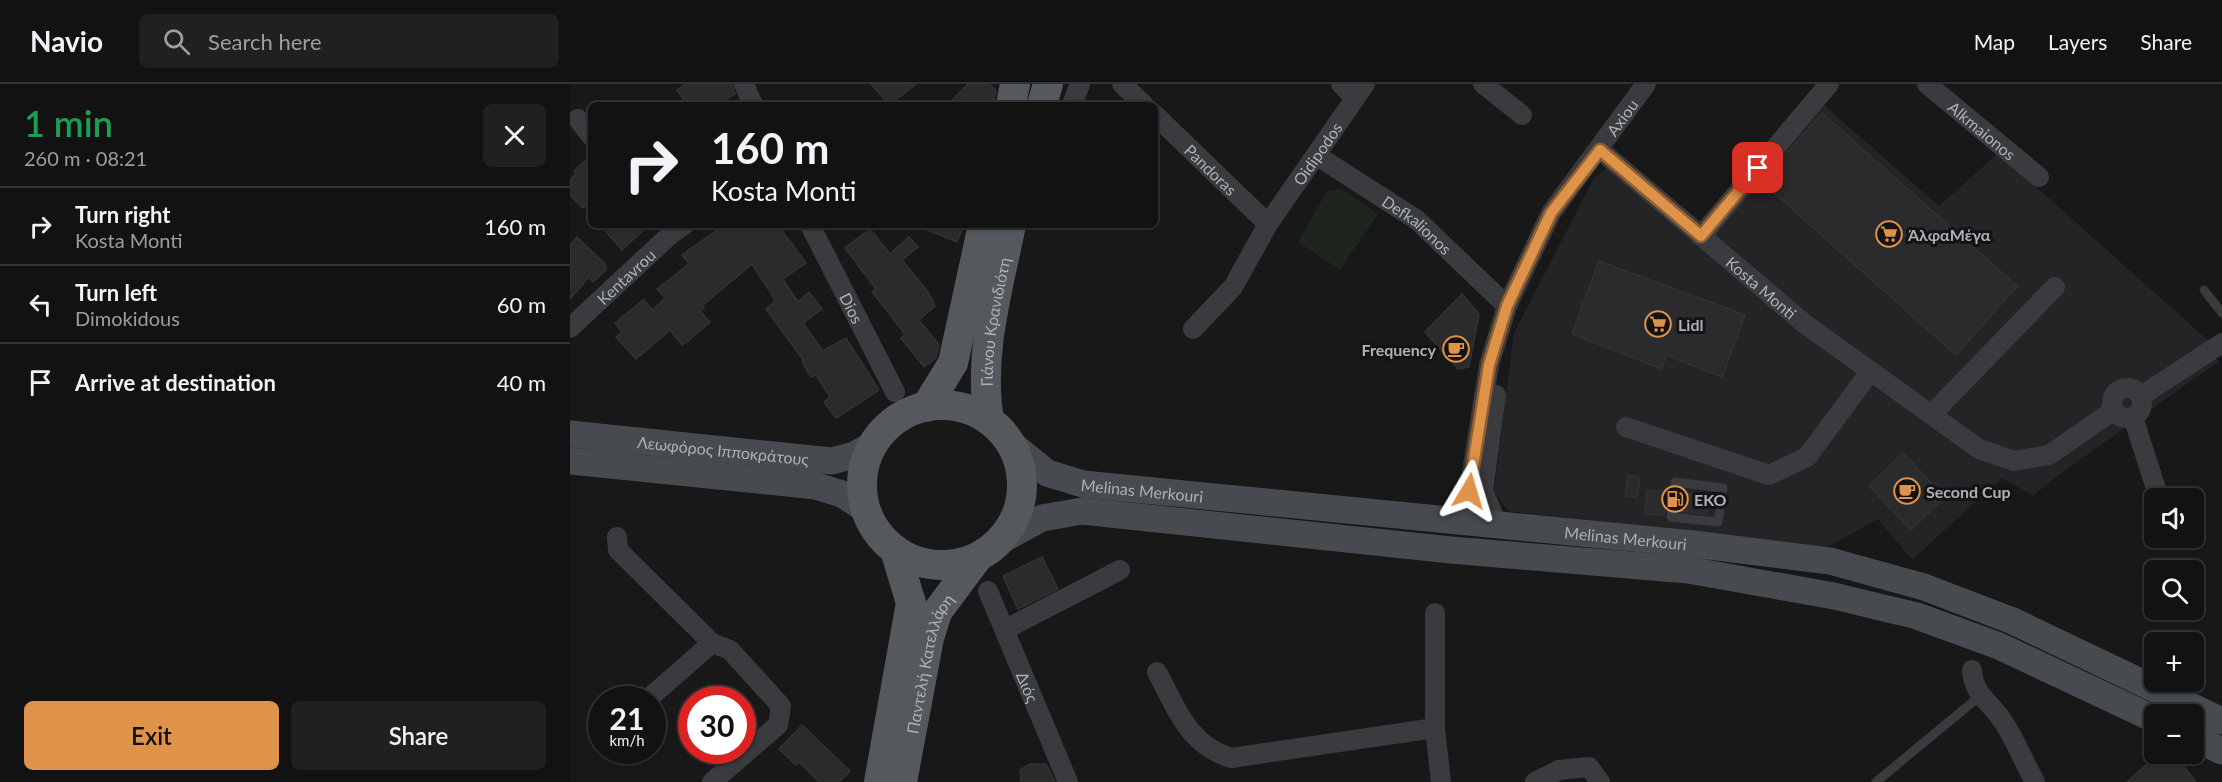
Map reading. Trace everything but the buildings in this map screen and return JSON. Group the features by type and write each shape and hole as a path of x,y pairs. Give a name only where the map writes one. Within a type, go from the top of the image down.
{"main road":[{"path":"1012,102 1016,84"},
{"path":"1043,102 1047,84"},
{"name":"Γιάνου Κρανιδιότη","path":"926,407 953,363 982,228"},
{"name":"Γιάνου Κρανιδιότη","path":"989,420 985,373 993,314 1010,228"},
{"path":"948,405 970,410 989,420 1009,442 1020,467 1022,494 1014,520 988,549 958,564 936,565 914,561 895,550 876,532 865,509 861,482 867,455 882,432 902,415 926,407 948,405"},
{"name":"Λεωφόρος Ιπποκράτους","path":"570,434 832,461 854,455 873,445"},
{"name":"Melinas Merkouri","path":"1009,442 1047,473 1083,484 1498,526 1694,531 1830,561 1924,587 2013,621 2222,721"},
{"name":"Λεωφόρος Ιπποκράτους","path":"570,461 816,486 842,494 865,509"},
{"name":"Melinas Merkouri","path":"988,549 1042,518 1082,511 1462,551 1688,570 1834,596 1917,616 1999,646 2144,714"},
{"name":"Παντελή Κατελλάρη","path":"902,782 929,638 937,612 988,549"},
{"name":"Παντελή Κατελλάρη","path":"879,782 911,603 895,550"},
{"path":"2204,742 2222,751"}],"street":[{"path":"1073,102 1080,84"},
{"path":"1122,84 1141,102"},
{"path":"1483,84 1522,115"},
{"name":"Axiou","path":"1442,519 1462,507 1469,491 1489,365 1507,306 1551,213 1600,150 1646,84"},
{"path":"1701,236 1829,84"},
{"name":"Alkmaionos","path":"1927,84 2038,177"},
{"path":"746,85 752,102"},
{"name":"Oidipodos","path":"1193,329 1233,287 1268,224 1316,155 1354,89"},
{"name":"Pandoras","path":"1158,118 1268,224"},
{"path":"578,120 588,132"},
{"name":"Kosta Monti","path":"1600,150 1805,324 1979,449 2014,461 2049,455 2114,410"},
{"name":"Defkalionos","path":"1316,155 1418,220 1507,306"},
{"name":"Kentavrou","path":"570,328 673,228"},
{"name":"Dios","path":"812,228 895,392"},
{"path":"1932,414 2055,287"},
{"name":"Axiou","path":"1498,526 1483,491 1507,306"},
{"path":"2141,396 2222,343"},
{"path":"1626,427 1769,475 1807,457 1870,372"},
{"path":"2120,389 2134,389 2141,396 2141,411 2133,417 2123,418 2114,410 2113,397 2120,389"},
{"path":"2133,417 2156,488"},
{"path":"617,537 618,550 712,643 730,650 781,706 778,725 712,782"},
{"path":"1006,629 1120,570"},
{"name":"Διός","path":"988,591 1006,629 1068,782"},
{"path":"1435,613 1435,728 1441,782"},
{"path":"663,686 712,643"},
{"path":"1972,670 1972,682 1980,696 2001,719 2035,782"},
{"path":"1157,672 1189,731 1213,753 1231,758 1435,728"},
{"path":"1535,782 1559,770 1595,774"}],"lane":[{"path":"2204,290 2222,313"},
{"path":"1720,511 1718,522 1694,531 1671,517 1675,482 1723,488 1722,496"},
{"path":"1876,782 1980,696"}],"shaded area":[{"path":"1823,104 1939,206 1998,153 2210,342 2218,362 2060,474 2033,496 2002,478 1912,560 1878,519 1828,547 1508,511 1494,492 1514,333 1594,178 1610,166 1703,248"},
{"path":"1342,189 1378,214 1340,270 1298,242 1327,191"}],"place":[{"name":"ΆλφαΜέγα","path":"1889,234"},
{"name":"Lidl","path":"1658,324"},
{"name":"Frequency","path":"1456,349"},
{"name":"Second Cup","path":"1907,491"},
{"name":"EKO","path":"1675,499"}],"route":[{"path":"1469,491 1478,420 1489,365 1507,306 1551,213 1600,150 1701,236 1758,168"}]}
